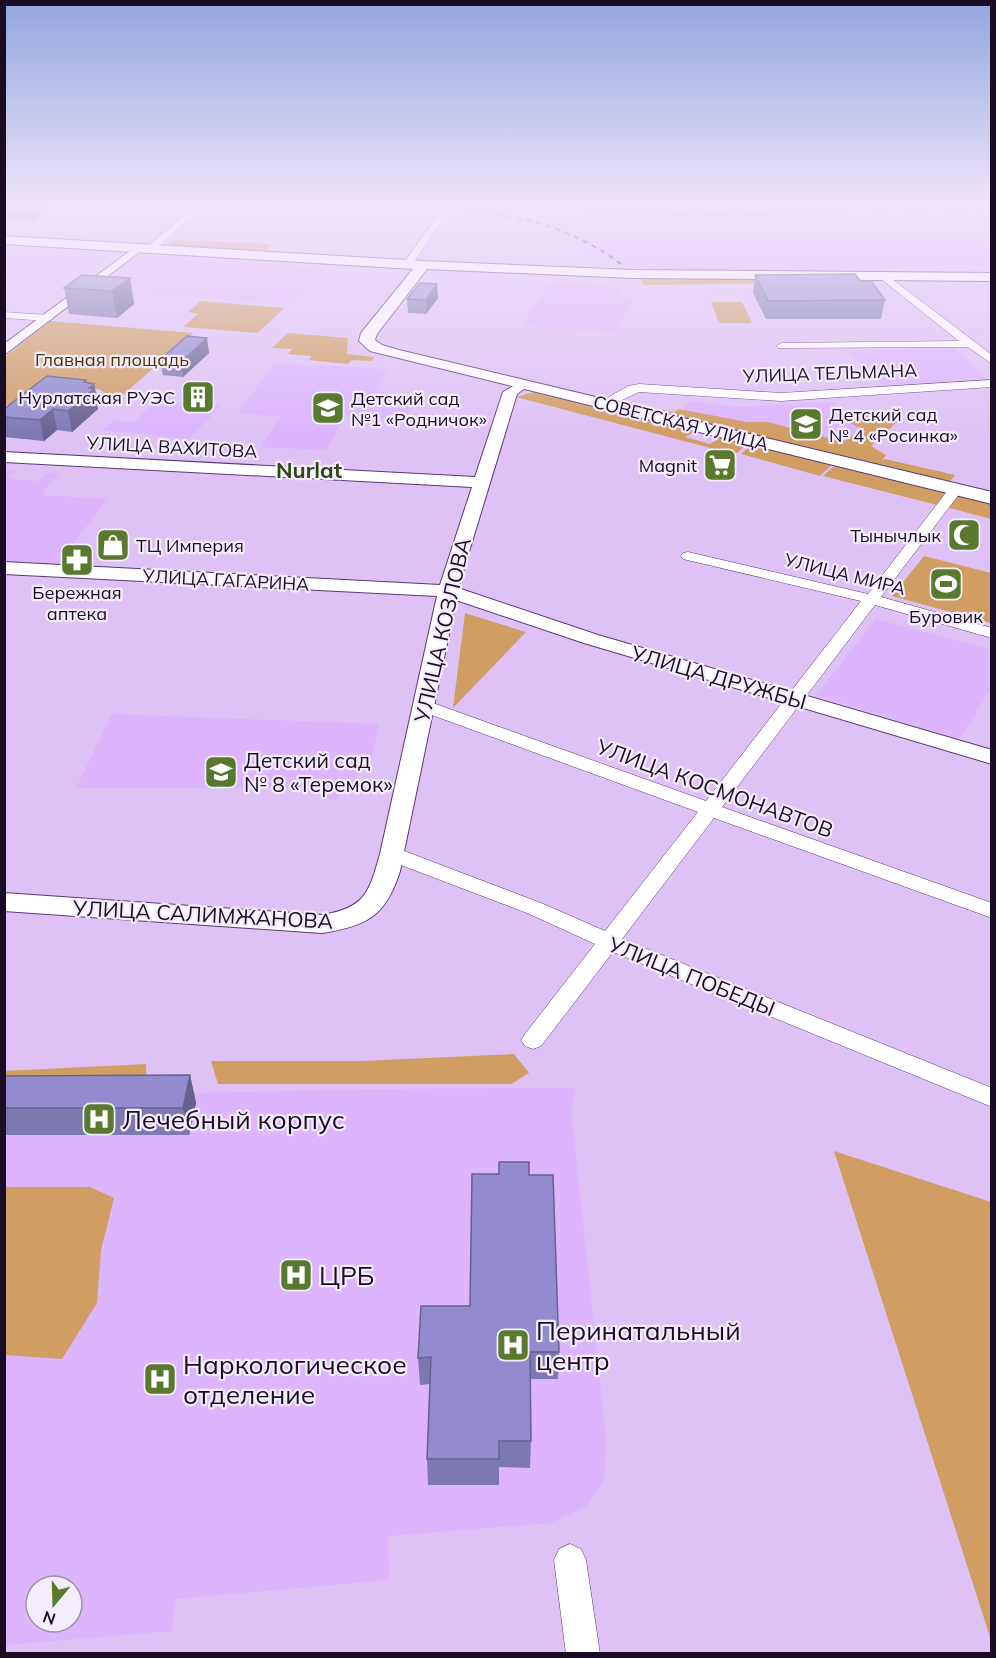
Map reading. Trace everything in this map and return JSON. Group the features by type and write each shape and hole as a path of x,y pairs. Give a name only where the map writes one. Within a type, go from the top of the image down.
{"main road":[{"name":"СОВЕТСКАЯ УЛИЦА","path":"403,283 369,333 367,341 372,346 394,354 992,498"}],"street":[{"path":"4,351 95,283"},
{"path":"893,283 992,361"},
{"path":"4,315 48,318"},
{"path":"782,346 970,344"},
{"name":"УЛИЦА ТЕЛЬМАНА","path":"603,404 632,389 639,388 781,397 992,383"},
{"name":"УЛИЦА КОЗЛОВА","path":"384,884 448,591 510,392 522,385"},
{"name":"УЛИЦА ВАХИТОВА","path":"4,457 481,482"},
{"path":"533,1040 956,489"},
{"name":"УЛИЦА МИРА","path":"688,556 872,599 992,633"},
{"name":"УЛИЦА ГАГАРИНА","path":"4,568 448,591"},
{"name":"УЛИЦА ДРУЖБЫ","path":"448,591 579,636 992,757"},
{"name":"УЛИЦА КОСМОНАВТОВ","path":"424,706 709,811 992,911"},
{"name":"УЛИЦА ПОБЕДЫ","path":"392,854 534,908 609,942 992,1098"},
{"name":"УЛИЦА САЛИМЖАНОВА","path":"4,902 322,924 360,915 375,902 384,884"},
{"path":"570,1560 583,1653"}],"shaded area":[{"path":"10,283 74,283 68,288"},
{"path":"131,283 312,283 291,304 146,293 138,284"},
{"path":"549,284 620,288 620,297 634,299 616,333 522,325"},
{"path":"951,346 987,379 883,386 850,352"},
{"name":"Детский сад №1 «Родничок»","path":"274,363 387,369 376,390 421,403 400,419 345,416 326,450 261,447 280,416 238,414"},
{"path":"157,400 221,406 189,439 103,430 113,420 134,422"},
{"name":"Детский сад № 4 «Росинка»","path":"692,401 740,407 833,402 848,419 887,428 862,451 682,409"},
{"path":"4,471 15,471 8,479 40,481 47,473 59,473 41,495 107,499 57,565 5,562"},
{"path":"876,619 991,650 991,693 988,693 959,739 816,695"},
{"name":"Детский сад № 8 «Теремок»","path":"112,714 379,724 372,756 336,800 288,788 76,788"},
{"name":"ЦРБ","path":"575,1088 571,1110 606,1439 604,1481 587,1506 551,1523 388,1536 389,1580 175,1599 172,1631 5,1645 4,1097 380,1089"}],"green space":[{"path":"642,283 768,283 643,285"},
{"path":"201,301 284,308 258,333 183,327 198,314 188,312"},
{"path":"711,302 742,302 752,323 719,323"},
{"name":"Главная площадь","path":"50,321 193,333 115,402 101,390 89,387 23,406 5,405 5,357"},
{"path":"288,333 348,338 347,354 375,357 371,361 352,360 348,364 309,360 312,356 288,354 292,349 272,348"},
{"path":"537,391 697,431 685,437 710,444 721,437 749,442 737,453 718,450 516,397"},
{"path":"614,399 674,412 679,409 747,422 768,422 843,442 856,433 866,432 840,417 840,413 892,416 898,421 871,446 886,455 882,461 885,459 955,475 947,486 605,404"},
{"path":"754,443 836,461 820,476 741,454"},
{"path":"839,462 954,490 941,506 823,476"},
{"path":"958,491 991,499 991,519 946,507"},
{"name":"Буровик","path":"924,556 991,573 991,623 892,596"},
{"path":"465,613 526,632 453,708"},
{"path":"514,1054 529,1073 511,1084 218,1084 211,1061 362,1061"},
{"path":"146,1064 147,1090 5,1089 4,1071"},
{"path":"834,1151 991,1202 991,1640"},
{"path":"5,1187 90,1187 114,1198 101,1250 97,1303 62,1359 5,1355"}],"building":[{"path":"70,283 123,283 112,291 64,288"},
{"path":"420,283 437,284 426,300 407,299"},
{"path":"759,283 873,283 885,300 768,301"},
{"path":"187,336 207,338 181,362 160,360"},
{"path":"47,376 86,380 84,382 94,384 89,388 94,389 68,411 53,409 40,420 4,417 4,409"},
{"path":"190,1075 183,1108 4,1108 4,1076"},
{"name":"Перинатальный центр","path":"499,1162 529,1162 529,1175 553,1175 559,1352 530,1352 531,1441 499,1441 499,1459 427,1459 431,1357 418,1358 421,1306 470,1306 472,1174 499,1174"}],"place":[{"name":"Нурлатская РУЭС","path":"198,397"},
{"name":"Детский сад №1 «Родничок»","path":"328,408"},
{"name":"Детский сад № 4 «Росинка»","path":"806,424"},
{"name":"Magnit","path":"720,465"},
{"name":"Тынычлык","path":"964,535"},
{"name":"ТЦ Империя","path":"113,545"},
{"name":"Бережная аптека","path":"77,560"},
{"name":"Буровик","path":"946,584"},
{"name":"Детский сад № 8 «Теремок»","path":"221,772"},
{"name":"Лечебный корпус","path":"99,1119"},
{"name":"ЦРБ","path":"296,1275"},
{"name":"Перинатальный центр","path":"513,1345"},
{"name":"Наркологическое отделение","path":"160,1379"}],"district":[{"name":"Nurlat","path":"309,470"}]}
